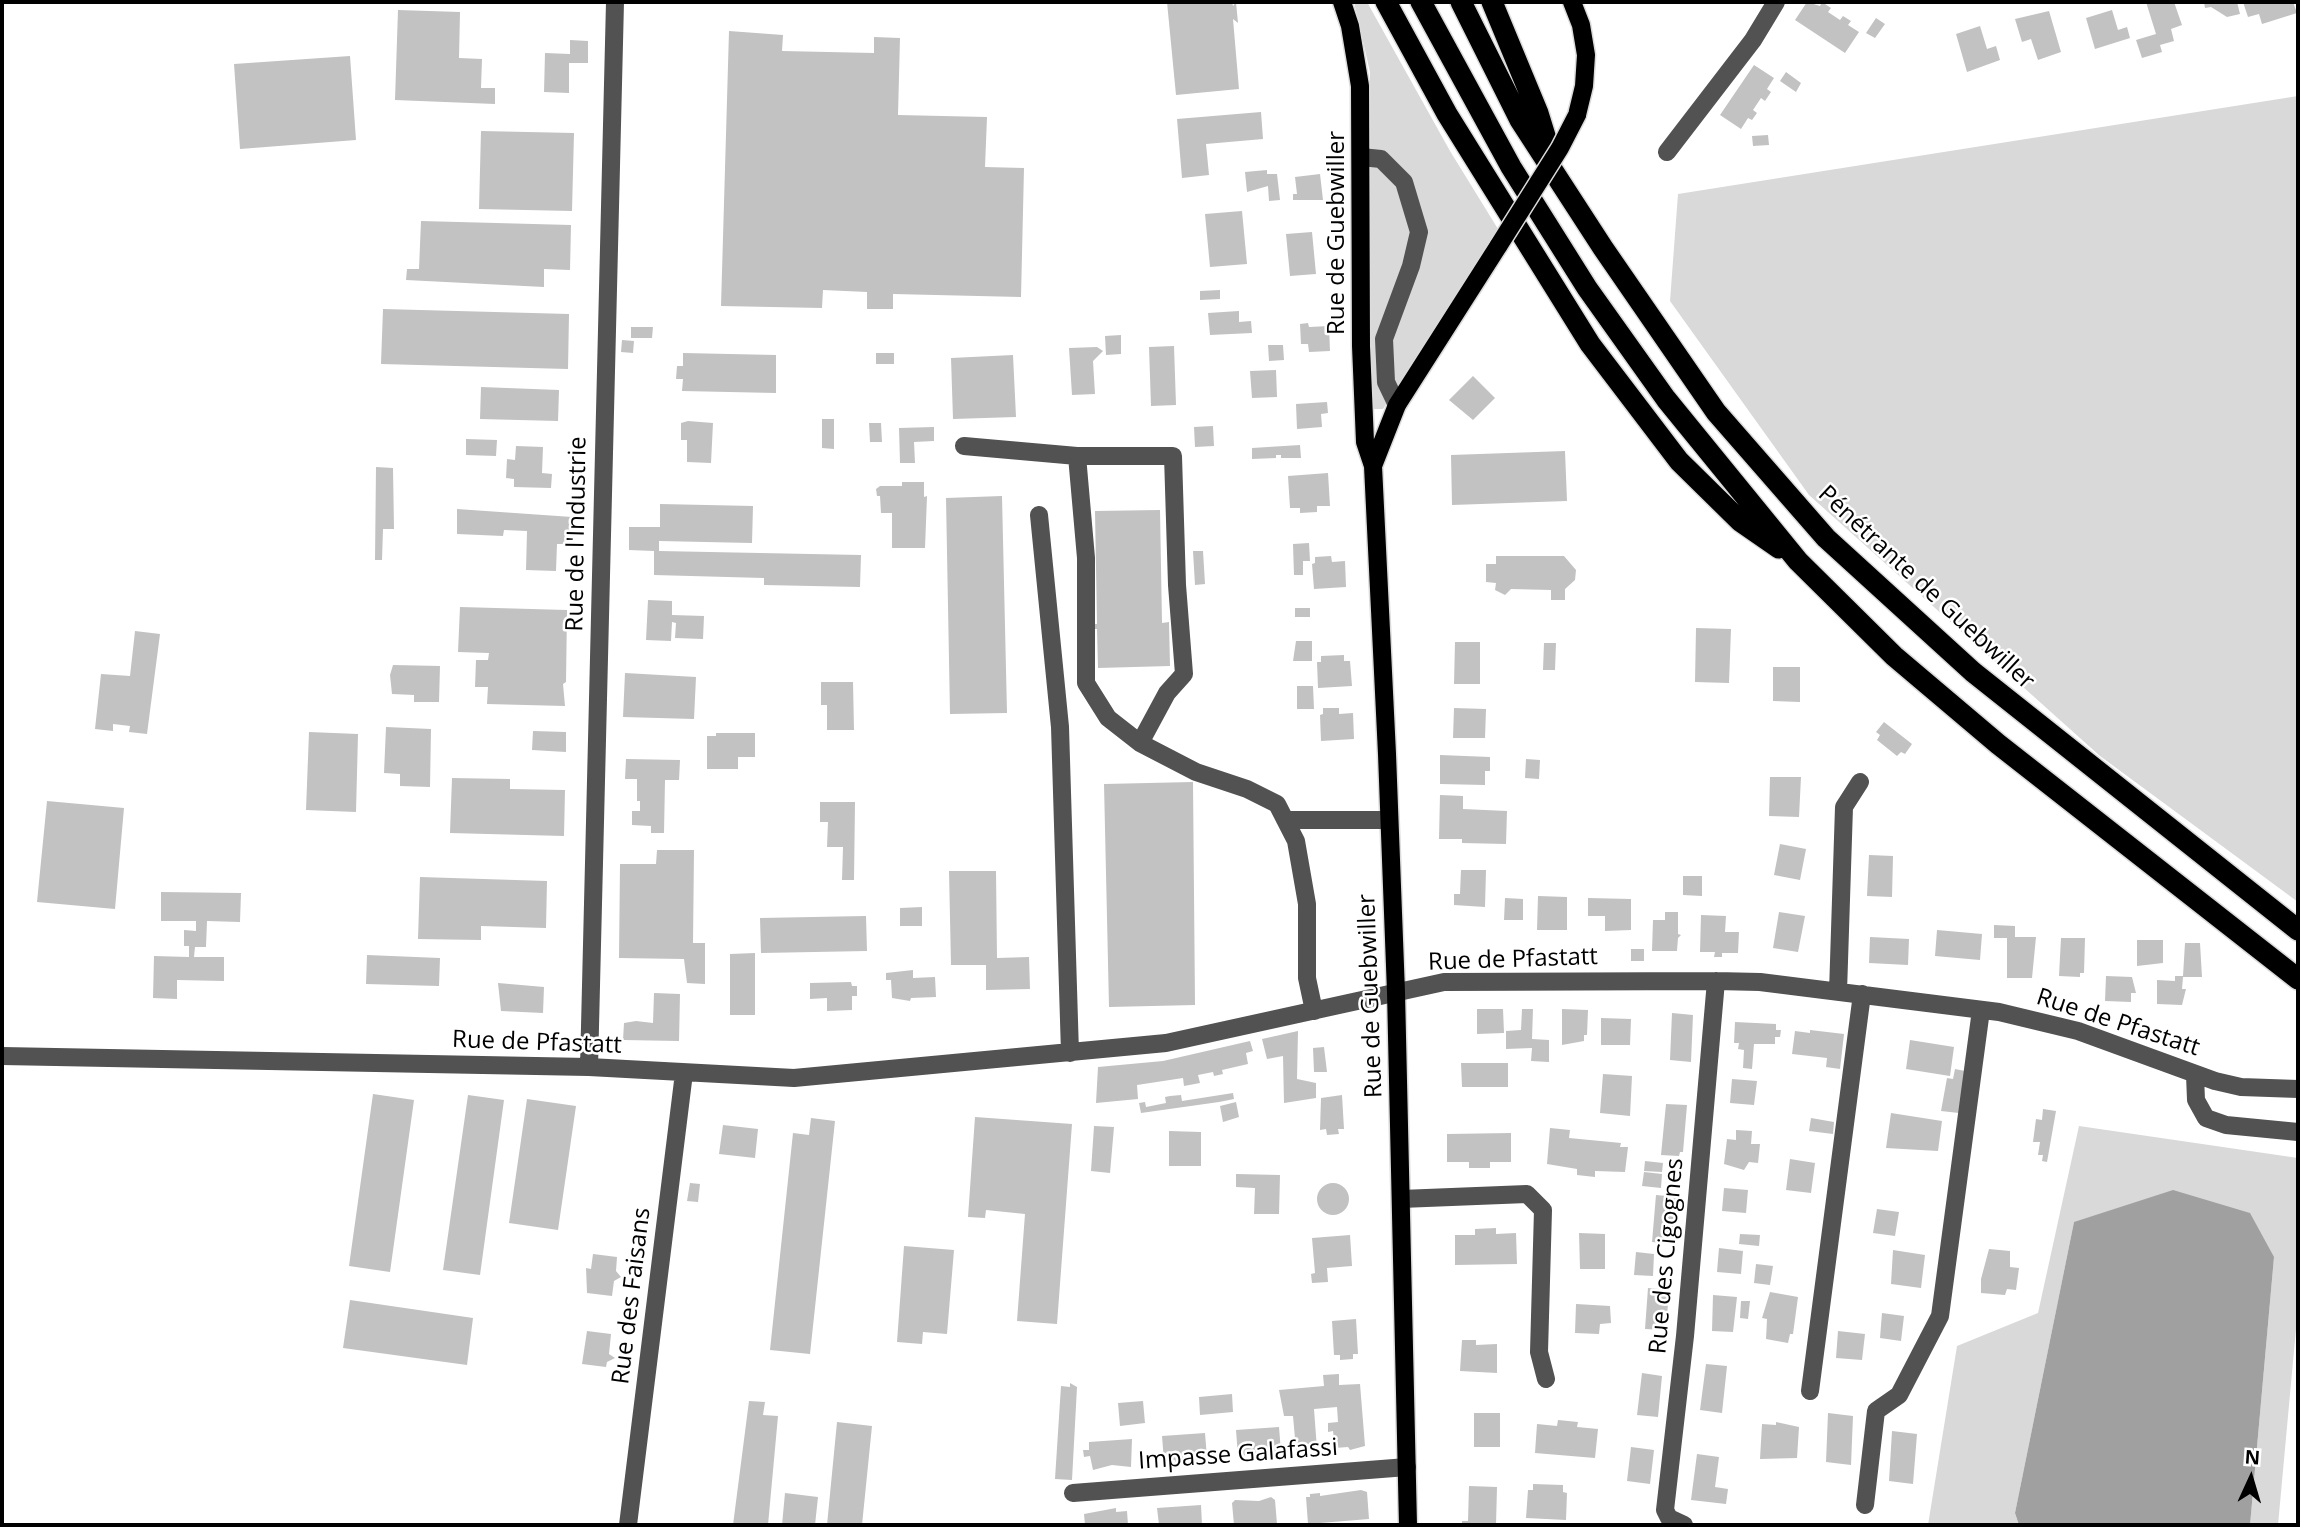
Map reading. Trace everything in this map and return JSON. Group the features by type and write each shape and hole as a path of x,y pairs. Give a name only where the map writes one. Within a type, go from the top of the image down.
{"highway":[{"path":"1386,2 1447,114 1590,344 1679,461 1740,521 1798,561"},
{"path":"1421,2 1511,167 1587,288 1666,399 1798,561 1894,656 1998,744 2298,979"},
{"name":"Pénétrante de Guebwiller","path":"1461,2 1520,120 1716,412 1826,538 1973,672 2298,930"},
{"path":"1492,2 1538,113 1559,180"}],"main road":[{"name":"Rue de Guebwiller","path":"1342,2 1360,86 1361,346 1365,442 1373,466 1396,992 1408,1525"},
{"name":"Rue de Guebwiller","path":"1373,466 1397,405 1560,148 1577,115 1584,86 1586,55 1581,26 1572,2"}],"street":[{"name":"Rue de l'Industrie","path":"589,1067 615,2"},
{"path":"1667,152 1753,40 1776,2"},
{"path":"1362,157 1381,159 1404,182 1419,232 1411,266 1384,339 1386,382 1397,405"},
{"path":"964,446 1077,456 1173,456 1184,674 1167,693 1140,743"},
{"path":"1077,456 1086,558 1086,683 1108,718 1140,743 1196,772 1247,789 1277,804 1296,841 1307,904 1307,978 1314,1011"},
{"path":"1039,514 1060,727 1070,1053"},
{"path":"1838,992 1844,807 1860,782"},
{"path":"1285,820 1389,820"},
{"name":"Rue de Pfastatt","path":"2,1056 589,1067 794,1078 1166,1044 1444,982 1716,981 1760,982 1981,1010 2078,1031 2196,1075 2241,1087 2298,1089"},
{"name":"Rue des Cigognes","path":"1685,1525 1669,1518 1665,1510 1685,1336 1716,981"},
{"path":"1810,1391 1862,994"},
{"path":"1865,1505 1876,1411 1899,1395 1940,1316 1981,1010"},
{"name":"Rue des Faisans","path":"628,1525 684,1073"},
{"path":"2196,1075 2196,1100 2206,1118 2226,1125 2298,1132"},
{"path":"1401,1199 1527,1194 1543,1210 1539,1352 1546,1379"},
{"name":"Impasse Galafassi","path":"1073,1493 1408,1467"}],"shaded area":[{"path":"1354,2 1367,2 1450,151 1498,229 1383,409 1371,409 1370,72"},
{"path":"2298,96 2298,902 2100,756 1809,495 1670,301 1678,194"},
{"path":"2079,1126 2298,1158 2298,1307 2278,1525 2250,1525 2274,1257 2074,1222 2015,1513 2019,1525 1928,1525 1957,1346 2038,1313"},
{"path":"2173,1190 2250,1213 2274,1257 2250,1525 2019,1525 2015,1513 2074,1222"}],"building":[{"path":"1167,2 1232,2 1233,6 1236,2 1238,23 1233,19 1239,89 1176,95"},
{"path":"1807,2 1820,6 1822,2 1831,8 1828,12 1840,20 1843,16 1851,21 1848,25 1859,32 1845,53 1795,20"},
{"path":"2146,2 2174,2 2182,25 2171,29 2174,41 2160,45 2162,52 2142,58 2136,40 2156,34"},
{"path":"2204,2 2237,2 2240,14 2227,17 2211,7 2205,8"},
{"path":"2243,2 2293,2 2297,13 2262,24 2259,14 2248,17"},
{"path":"398,10 460,12 459,58 482,59 481,88 495,88 495,104 395,100"},
{"path":"2112,10 2118,30 2127,27 2130,38 2095,49 2086,18"},
{"path":"2049,11 2061,52 2038,60 2031,39 2022,42 2015,19"},
{"path":"1876,18 1885,24 1875,38 1866,33"},
{"path":"1980,26 1987,49 1996,46 2000,60 1967,72 1956,34"},
{"path":"729,31 783,35 782,51 874,53 874,37 900,38 898,115 987,117 985,167 1024,168 1021,297 893,294 893,309 867,309 867,292 823,290 822,308 721,306"},
{"path":"570,40 588,41 588,63 569,63 569,93 544,92 545,53 570,54"},
{"path":"350,56 356,140 240,149 234,64"},
{"path":"1754,65 1774,78 1767,89 1771,92 1765,101 1761,98 1753,110 1757,113 1752,120 1748,118 1741,129 1720,115"},
{"path":"1786,72 1801,83 1796,92 1780,81"},
{"path":"1261,112 1263,139 1206,144 1209,175 1182,178 1177,119"},
{"path":"481,131 574,133 572,211 479,209"},
{"path":"1768,135 1769,145 1753,146 1752,136"},
{"path":"1267,170 1267,174 1277,174 1280,200 1269,201 1268,186 1247,192 1245,172"},
{"path":"1320,174 1323,200 1293,200 1293,194 1297,194 1295,177"},
{"path":"1242,211 1247,264 1210,267 1205,214"},
{"path":"421,221 571,225 570,270 544,269 544,287 406,280 407,269 419,269"},
{"path":"1312,232 1316,274 1290,276 1286,234"},
{"path":"1220,290 1220,299 1200,300 1200,291"},
{"path":"383,309 569,314 568,369 381,364"},
{"path":"1239,311 1239,322 1251,321 1252,333 1210,335 1208,313"},
{"path":"1308,323 1309,327 1329,326 1330,351 1309,352 1308,344 1301,344 1300,324"},
{"path":"631,327 653,327 652,338 631,338"},
{"path":"1121,335 1121,354 1106,355 1105,336"},
{"path":"622,340 634,341 633,353 621,352"},
{"path":"1268,345 1283,345 1284,360 1269,361"},
{"path":"1174,346 1176,405 1151,406 1149,347"},
{"path":"1097,347 1103,351 1093,361 1095,394 1072,395 1069,348"},
{"path":"683,353 776,355 776,393 682,391 683,379 676,379 677,366 683,366"},
{"path":"876,353 894,353 894,364 876,364"},
{"path":"1013,355 1016,417 953,419 951,358"},
{"path":"1276,370 1277,397 1252,398 1250,371"},
{"path":"1473,376 1495,398 1473,420 1449,400"},
{"path":"481,387 559,390 558,421 480,419"},
{"path":"1327,402 1328,413 1321,414 1322,427 1297,429 1296,404"},
{"path":"822,419 834,419 834,449 822,448"},
{"path":"681,423 713,423 711,463 687,462 687,440 681,440"},
{"path":"869,423 881,423 882,442 870,442"},
{"path":"1213,426 1214,446 1195,447 1194,427"},
{"path":"934,427 934,441 914,442 915,463 900,463 899,428"},
{"path":"466,439 497,440 496,456 466,455"},
{"path":"1300,445 1301,458 1281,458 1281,455 1276,455 1276,458 1252,459 1252,448"},
{"path":"516,446 543,447 542,473 552,474 551,488 514,487 514,479 506,478 507,459 515,460"},
{"path":"1565,451 1567,501 1452,505 1451,455"},
{"path":"376,467 393,468 394,529 383,529 382,560 375,560"},
{"path":"1328,473 1330,506 1317,506 1317,512 1300,513 1300,508 1290,508 1288,476"},
{"path":"902,482 924,482 924,497 927,496 925,548 892,548 892,513 881,513 880,496 877,496 876,489 880,486 902,486"},
{"path":"1002,496 1007,713 950,714 946,498"},
{"path":"660,504 753,506 752,543 659,541 659,551 861,555 860,587 764,585 764,578 654,575 654,551 629,550 629,527 660,527"},
{"path":"457,509 572,517 572,544 557,544 556,571 526,570 527,531 504,530 503,536 457,534"},
{"path":"1160,510 1162,623 1169,622 1170,666 1098,668 1097,629 1094,629 1094,624 1097,624 1095,511"},
{"path":"1309,543 1310,561 1303,561 1303,575 1294,575 1293,544"},
{"path":"1193,551 1203,551 1205,584 1195,585"},
{"path":"1331,556 1332,562 1345,561 1346,587 1314,589 1312,564 1315,563 1315,557"},
{"path":"1496,556 1564,556 1576,570 1575,580 1565,589 1565,600 1551,600 1551,590 1511,589 1505,595 1495,590 1496,583 1486,582 1486,564 1496,564"},
{"path":"648,600 672,601 672,615 704,616 703,639 675,638 676,623 672,622 671,641 646,640"},
{"path":"460,607 567,610 566,682 563,684 565,706 487,704 488,687 475,687 476,660 488,660 489,653 458,652"},
{"path":"1295,608 1310,608 1310,617 1295,617"},
{"path":"1696,628 1731,629 1729,683 1695,682"},
{"path":"135,631 160,634 147,734 129,732 130,726 113,724 113,731 95,729 101,674 130,676"},
{"path":"1296,641 1312,641 1312,661 1293,661"},
{"path":"1455,642 1480,642 1480,684 1454,684"},
{"path":"1544,643 1556,643 1555,670 1543,670"},
{"path":"1344,655 1344,661 1350,661 1352,686 1318,688 1317,662 1321,662 1321,656"},
{"path":"393,665 440,666 439,702 414,702 414,695 392,694 390,675"},
{"path":"1773,667 1800,667 1800,702 1773,701"},
{"path":"625,673 696,677 694,719 623,717"},
{"path":"821,682 853,682 854,730 827,730 827,705 821,705"},
{"path":"1297,686 1313,686 1314,709 1297,709"},
{"path":"1323,708 1339,708 1339,714 1353,713 1354,739 1321,741 1320,715 1323,714"},
{"path":"1454,708 1486,709 1485,738 1453,738"},
{"path":"1884,722 1912,744 1905,754 1901,752 1897,756 1877,740 1880,735 1876,732"},
{"path":"386,727 431,729 430,787 400,786 400,774 384,773"},
{"path":"533,731 566,732 566,752 532,750"},
{"path":"309,732 358,734 356,812 306,810"},
{"path":"716,733 755,733 755,757 738,757 738,769 707,769 707,736 716,736"},
{"path":"1440,755 1490,757 1490,771 1485,771 1485,785 1440,784"},
{"path":"626,759 680,760 679,780 665,780 664,833 651,833 651,826 632,825 632,811 640,811 640,801 637,801 637,779 625,779"},
{"path":"1526,759 1540,760 1539,779 1525,778"},
{"path":"1770,777 1801,777 1799,817 1769,816"},
{"path":"452,778 510,779 510,789 565,790 564,836 450,833"},
{"path":"1193,782 1195,1005 1109,1007 1104,784"},
{"path":"1440,795 1463,796 1463,809 1507,811 1506,844 1462,843 1462,839 1439,839"},
{"path":"47,801 124,808 115,909 37,902"},
{"path":"820,802 855,802 854,880 842,880 843,847 827,847 828,822 820,822"},
{"path":"1780,844 1806,849 1800,880 1774,875"},
{"path":"657,850 694,850 693,943 705,943 705,984 687,983 684,959 619,958 620,864 656,864"},
{"path":"1869,855 1893,856 1892,897 1867,896"},
{"path":"1461,870 1486,870 1485,907 1454,905 1454,894 1460,894"},
{"path":"949,871 996,871 997,958 1029,957 1030,989 986,990 986,965 951,965"},
{"path":"1683,876 1702,876 1702,896 1683,895"},
{"path":"420,877 547,881 546,928 481,926 481,940 418,939"},
{"path":"161,892 241,893 240,922 207,921 206,947 195,947 194,957 224,957 224,981 177,980 177,999 153,998 154,956 189,957 189,946 184,946 184,930 196,931 196,921 161,921"},
{"path":"1538,896 1567,897 1567,930 1537,930"},
{"path":"1505,898 1523,899 1523,920 1504,920"},
{"path":"1588,898 1631,899 1631,930 1605,931 1605,916 1588,916"},
{"path":"922,907 922,926 900,926 900,908"},
{"path":"1665,912 1678,912 1678,934 1681,935 1678,938 1677,951 1652,951 1653,920 1665,920"},
{"path":"1779,912 1805,916 1798,952 1773,948"},
{"path":"1701,915 1726,916 1725,932 1739,932 1738,953 1722,953 1722,957 1714,957 1715,952 1700,952"},
{"path":"866,916 867,951 761,953 760,918"},
{"path":"1994,925 2015,926 2015,937 2036,937 2032,978 2007,978 2007,938 1994,938"},
{"path":"1937,930 1982,934 1980,960 1935,956"},
{"path":"1870,937 1909,939 1908,965 1869,963"},
{"path":"2061,938 2085,938 2084,973 2080,973 2080,977 2059,976"},
{"path":"2137,940 2163,940 2163,963 2137,966"},
{"path":"2185,943 2200,943 2202,977 2183,977 2182,989 2186,989 2182,1005 2157,1004 2157,980 2175,981 2175,976 2183,976"},
{"path":"1631,949 1644,949 1644,961 1631,961"},
{"path":"755,953 755,1015 730,1015 730,954"},
{"path":"367,955 440,958 439,986 366,984"},
{"path":"913,970 913,978 935,977 936,997 911,998 910,1001 892,998 891,980 886,980 886,973"},
{"path":"2106,976 2132,977 2136,993 2131,993 2131,1002 2105,1001"},
{"path":"851,982 852,986 857,986 857,996 852,996 852,1010 827,1011 827,998 810,999 810,983"},
{"path":"498,983 544,987 543,1013 501,1011"},
{"path":"654,993 680,994 679,1041 623,1040 624,1023 653,1023"},
{"path":"1477,1009 1503,1009 1504,1033 1477,1034"},
{"path":"1522,1009 1533,1009 1532,1039 1549,1040 1549,1062 1531,1061 1532,1048 1506,1049 1506,1031 1521,1030"},
{"path":"1562,1009 1588,1010 1587,1035 1584,1035 1584,1041 1562,1045"},
{"path":"1672,1013 1693,1015 1691,1062 1670,1060"},
{"path":"1601,1018 1631,1019 1630,1045 1601,1045"},
{"path":"1735,1022 1776,1024 1776,1030 1781,1030 1780,1037 1775,1037 1775,1044 1754,1044 1752,1069 1743,1068 1744,1050 1738,1049 1739,1043 1734,1043"},
{"path":"1810,1030 1844,1034 1840,1069 1826,1067 1827,1058 1792,1054 1795,1031 1810,1033"},
{"path":"1298,1031 1297,1079 1316,1083 1316,1098 1284,1103 1283,1056 1267,1059 1262,1039"},
{"path":"1910,1040 1954,1047 1950,1076 1906,1069"},
{"path":"1250,1041 1253,1051 1246,1053 1248,1064 1222,1070 1223,1074 1214,1076 1213,1072 1198,1075 1200,1083 1184,1086 1183,1078 1137,1085 1138,1099 1096,1103 1098,1067 1163,1061"},
{"path":"1324,1047 1327,1072 1314,1072 1313,1048"},
{"path":"1461,1063 1508,1063 1508,1087 1462,1087"},
{"path":"1955,1069 1965,1071 1959,1113 1941,1111 1947,1078 1953,1079"},
{"path":"1603,1074 1632,1076 1630,1116 1600,1113"},
{"path":"1732,1079 1757,1081 1754,1105 1730,1103"},
{"path":"1233,1093 1234,1099 1141,1113 1139,1103 1145,1102 1146,1107 1166,1103 1165,1097 1170,1096 1181,1095 1182,1101"},
{"path":"373,1094 414,1100 390,1272 349,1266"},
{"path":"468,1095 504,1100 480,1275 443,1270"},
{"path":"1342,1095 1344,1129 1338,1129 1339,1134 1327,1135 1326,1129 1320,1130 1321,1098"},
{"path":"527,1099 576,1106 558,1230 509,1223"},
{"path":"1236,1102 1239,1117 1223,1122 1220,1106"},
{"path":"1666,1104 1687,1105 1683,1152 1680,1152 1679,1156 1661,1155"},
{"path":"2043,1109 2056,1111 2047,1162 2042,1161 2043,1155 2038,1155 2040,1142 2033,1142 2036,1119 2042,1120"},
{"path":"1891,1113 1942,1121 1938,1151 1886,1148"},
{"path":"975,1117 1072,1124 1057,1324 1017,1321 1025,1214 986,1210 985,1218 968,1217"},
{"path":"811,1118 835,1121 810,1354 770,1350 793,1133 809,1135"},
{"path":"1811,1118 1834,1122 1833,1134 1809,1131"},
{"path":"723,1125 758,1129 755,1158 719,1154"},
{"path":"1094,1126 1114,1127 1110,1173 1091,1171"},
{"path":"1550,1128 1570,1130 1569,1138 1621,1143 1620,1147 1628,1147 1625,1172 1595,1171 1595,1177 1577,1175 1577,1169 1547,1164"},
{"path":"1736,1130 1752,1131 1751,1144 1760,1144 1758,1163 1749,1162 1744,1170 1724,1164 1727,1139 1736,1140"},
{"path":"1169,1131 1201,1132 1201,1166 1169,1166"},
{"path":"1511,1133 1511,1162 1490,1162 1490,1168 1469,1168 1469,1162 1447,1162 1447,1134"},
{"path":"1790,1159 1815,1163 1811,1193 1786,1190"},
{"path":"1645,1161 1663,1163 1662,1172 1644,1171"},
{"path":"1644,1172 1662,1174 1661,1188 1642,1186"},
{"path":"1236,1174 1280,1175 1279,1214 1254,1214 1255,1188 1236,1187"},
{"path":"690,1183 700,1184 698,1202 687,1201"},
{"path":"1333,1183 1344,1188 1349,1199 1344,1210 1333,1215 1322,1210 1317,1199 1322,1188"},
{"path":"1724,1188 1748,1190 1746,1213 1722,1211"},
{"path":"1656,1195 1678,1197 1673,1244 1652,1242"},
{"path":"1877,1209 1899,1212 1895,1236 1873,1233"},
{"path":"1496,1228 1496,1234 1516,1233 1517,1264 1455,1265 1455,1235 1475,1235 1475,1229"},
{"path":"1579,1233 1605,1234 1605,1269 1580,1269"},
{"path":"1740,1234 1760,1235 1759,1246 1739,1244"},
{"path":"1350,1235 1352,1266 1327,1268 1328,1282 1312,1283 1311,1274 1315,1273 1312,1238"},
{"path":"904,1246 954,1250 947,1334 923,1332 922,1344 897,1342"},
{"path":"1719,1248 1743,1251 1741,1274 1717,1272"},
{"path":"1989,1249 2010,1251 2010,1267 2019,1268 2016,1290 2007,1289 2005,1295 1981,1293 1981,1279"},
{"path":"1893,1250 1925,1255 1921,1288 1891,1284"},
{"path":"1636,1252 1654,1254 1653,1276 1634,1275"},
{"path":"593,1254 617,1257 616,1271 621,1277 614,1281 612,1296 587,1293 586,1268 591,1269"},
{"path":"1756,1264 1773,1266 1770,1285 1754,1283"},
{"path":"1648,1288 1669,1290 1666,1330 1645,1329"},
{"path":"1770,1292 1798,1297 1793,1334 1790,1334 1788,1343 1766,1339 1767,1319 1762,1318"},
{"path":"1713,1295 1737,1297 1733,1332 1712,1331"},
{"path":"350,1300 473,1318 467,1365 343,1348"},
{"path":"1741,1301 1750,1301 1748,1319 1740,1318"},
{"path":"1576,1304 1610,1306 1611,1323 1600,1324 1599,1334 1575,1333"},
{"path":"1882,1313 1904,1316 1901,1341 1880,1338"},
{"path":"1356,1319 1358,1354 1353,1354 1353,1359 1340,1360 1340,1355 1334,1355 1332,1321"},
{"path":"587,1331 611,1334 609,1354 615,1358 607,1362 606,1367 582,1364"},
{"path":"1838,1331 1865,1334 1862,1360 1836,1358"},
{"path":"1462,1340 1476,1340 1476,1345 1497,1344 1497,1373 1460,1371"},
{"path":"1706,1364 1727,1366 1722,1413 1700,1410"},
{"path":"1642,1373 1662,1376 1658,1417 1637,1415"},
{"path":"1339,1374 1339,1385 1360,1384 1365,1446 1350,1450 1348,1447 1335,1448 1333,1431 1328,1432 1328,1423 1338,1422 1337,1407 1314,1409 1317,1449 1296,1450 1293,1416 1284,1416 1279,1390 1324,1386 1323,1375"},
{"path":"1070,1383 1077,1387 1072,1480 1055,1479 1061,1386 1070,1387"},
{"path":"1232,1394 1233,1412 1200,1415 1199,1397"},
{"path":"749,1401 765,1402 763,1415 778,1416 768,1525 733,1525"},
{"path":"1143,1401 1145,1423 1120,1426 1118,1403"},
{"path":"1474,1413 1500,1413 1500,1447 1474,1447"},
{"path":"1828,1413 1853,1416 1851,1465 1826,1462"},
{"path":"1558,1420 1578,1422 1577,1427 1598,1429 1595,1458 1535,1453 1537,1424 1557,1426"},
{"path":"837,1422 872,1426 862,1525 827,1525"},
{"path":"1776,1422 1799,1427 1797,1458 1760,1459 1762,1424 1776,1425"},
{"path":"1279,1427 1281,1452 1238,1456 1236,1430"},
{"path":"1892,1431 1917,1434 1913,1484 1889,1481"},
{"path":"1205,1433 1207,1458 1176,1463 1175,1460 1164,1461 1162,1436"},
{"path":"1132,1439 1131,1467 1112,1465 1093,1470 1090,1456 1084,1457 1083,1450 1089,1450 1089,1442"},
{"path":"1631,1447 1654,1450 1650,1484 1627,1481"},
{"path":"1697,1454 1719,1457 1715,1487 1728,1489 1726,1504 1691,1500"},
{"path":"1533,1484 1563,1485 1563,1492 1567,1493 1566,1520 1526,1518 1528,1490 1533,1490"},
{"path":"1469,1486 1497,1487 1496,1525 1462,1525 1462,1521 1468,1521"},
{"path":"1361,1490 1367,1492 1369,1519 1308,1524 1306,1497 1310,1497 1310,1494 1320,1493 1320,1496"},
{"path":"785,1493 818,1497 815,1525 782,1525"},
{"path":"1271,1497 1275,1500 1277,1524 1234,1525 1232,1503 1235,1500 1259,1501"},
{"path":"1201,1505 1202,1525 1159,1525 1157,1508"},
{"path":"1116,1508 1116,1512 1127,1511 1128,1525 1085,1525 1084,1514"}]}
